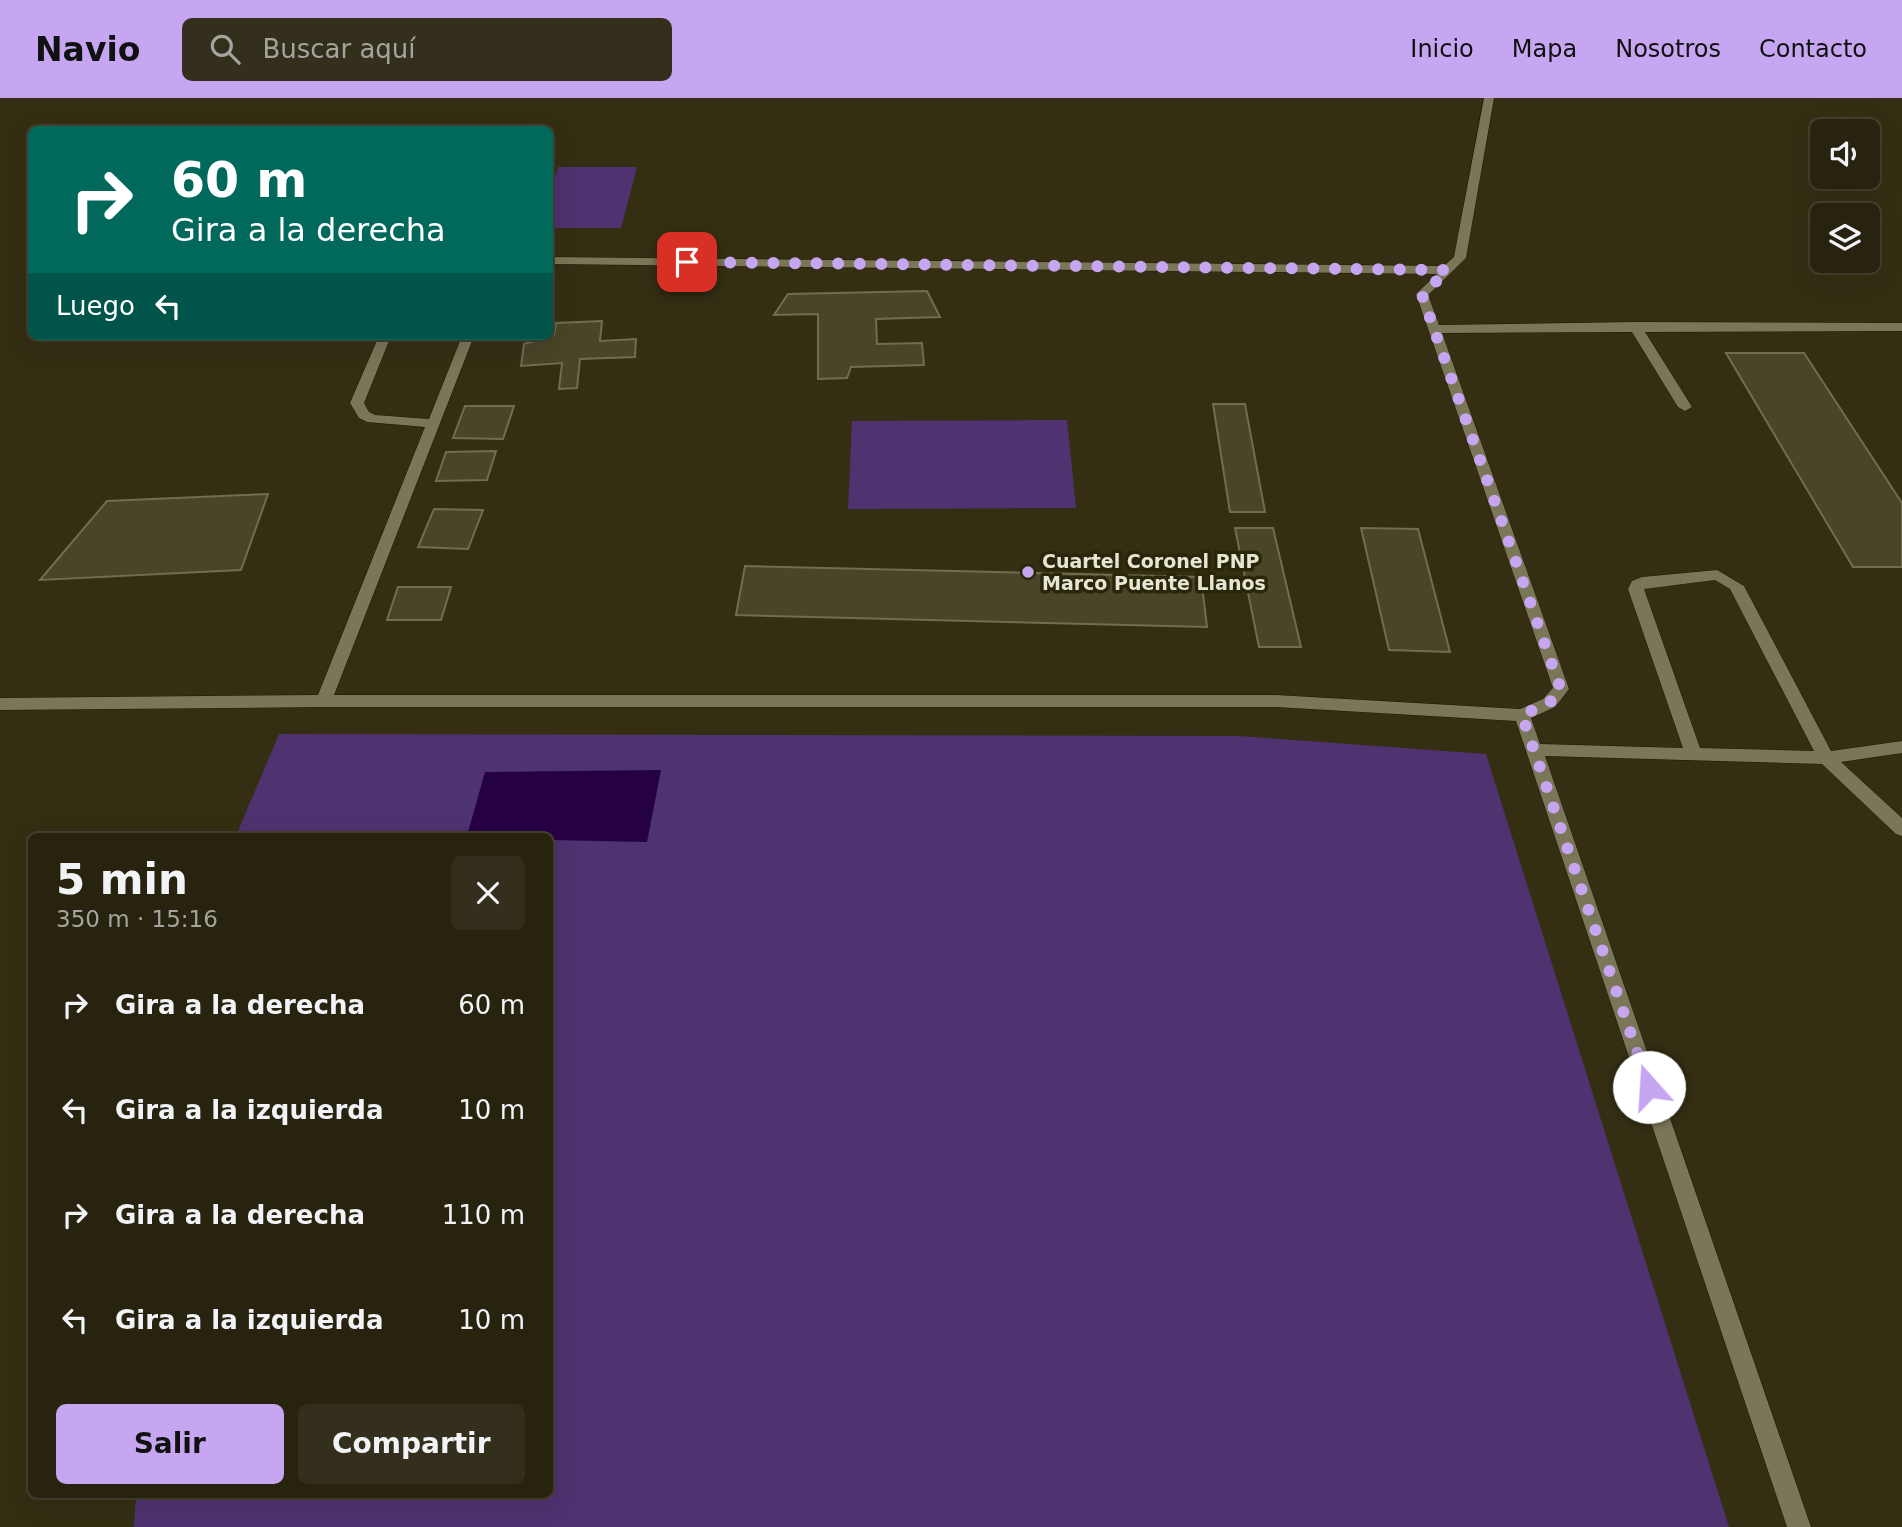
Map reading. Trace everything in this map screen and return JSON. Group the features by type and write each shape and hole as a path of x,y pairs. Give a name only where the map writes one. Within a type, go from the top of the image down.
{"lane":[{"path":"0,704 324,701 1276,701 1522,715 1549,703 1561,690 1422,295 1460,258 1489,98"},
{"path":"553,261 1448,270"},
{"path":"1635,326 1685,407"},
{"path":"1435,328 1902,327"},
{"path":"383,340 358,403 364,415 372,419 434,423"},
{"path":"324,701 466,340"},
{"path":"1694,755 1636,589 1642,582 1717,575 1736,586 1826,758 1902,829"},
{"path":"1522,715 1799,1527"},
{"path":"1534,750 1826,758 1902,747"}],"shaded area":[{"path":"558,167 637,167 621,228 553,228 553,183"},
{"path":"1067,420 1076,508 848,509 852,421"},
{"path":"279,734 1239,736 1486,754 1729,1527 134,1527 136,1498 553,1498 553,833 237,833"},
{"path":"661,770 647,842 553,840 553,833 468,833 485,772"}],"building":[{"path":"927,291 940,317 876,319 877,344 922,343 924,365 851,367 847,378 818,379 818,314 774,315 788,294"},
{"path":"602,321 600,341 636,339 635,357 580,359 577,388 559,389 562,363 521,366 524,344 537,340 553,340 556,323"},
{"path":"1726,353 1804,353 1902,503 1902,567 1853,567"},
{"path":"1213,404 1245,404 1265,512 1230,512"},
{"path":"465,406 514,406 503,439 453,438"},
{"path":"496,451 487,480 436,481 446,452"},
{"path":"268,494 241,570 40,580 107,501"},
{"path":"434,509 483,510 468,549 418,547"},
{"path":"1235,528 1273,528 1301,647 1259,647"},
{"path":"1361,528 1418,529 1450,652 1389,650"},
{"path":"745,566 1201,577 1207,627 736,615"},
{"path":"398,587 451,587 441,620 387,620"}],"place":[{"name":"Cuartel Coronel PNP Marco Puente Llanos","path":"1028,572"}],"route":[{"path":"687,262 1448,270 1422,295 1561,690 1549,703 1522,715 1649,1087"}]}
